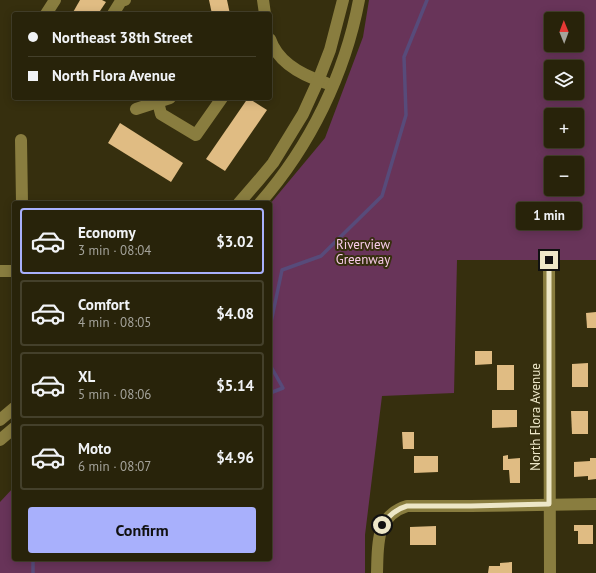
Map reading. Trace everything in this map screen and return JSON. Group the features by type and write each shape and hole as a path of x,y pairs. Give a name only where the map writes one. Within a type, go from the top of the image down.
{"street":[{"path":"47,12 55,0"},
{"path":"114,12 122,0"},
{"path":"263,0 265,12"},
{"path":"241,201 273,163 303,114 330,50 344,0"},
{"path":"262,201 288,168 317,119 333,86 345,55 356,17 359,0"},
{"path":"273,54 293,68 318,81 333,86"},
{"path":"136,109 164,100"},
{"path":"158,102 161,114 196,135 221,100"},
{"path":"21,140 22,201"},
{"name":"North Flora Avenue","path":"549,260 550,573"},
{"path":"0,271 12,271"},
{"path":"0,420 12,410"},
{"path":"0,440 12,430"},
{"path":"377,573 378,548 382,525 390,514 399,508 407,506 596,504"}],"green space":[{"name":"Riverview Greenway","path":"369,0 596,0 596,260 457,260 454,393 382,396 365,535 365,573 0,573 0,502 12,489 12,561 272,561 272,202 325,138 363,37"}],"building":[{"path":"80,0 102,0 106,2 99,12 73,12"},
{"path":"209,0 227,0 230,12 212,12"},
{"path":"247,100 251,100 267,110 225,171 206,159"},
{"path":"120,123 183,163 171,182 108,143"},
{"path":"596,312 596,328 587,328 586,313"},
{"path":"475,351 492,351 492,364 475,365"},
{"path":"588,363 588,387 572,387 572,364"},
{"path":"497,365 514,365 514,390 497,390"},
{"path":"492,410 517,410 517,427 492,428"},
{"path":"571,411 588,411 588,434 572,434"},
{"path":"402,432 414,432 414,449 403,449"},
{"path":"508,455 508,459 520,458 520,483 510,483 509,470 503,470 503,456"},
{"path":"414,456 438,456 438,472 414,473"},
{"path":"590,458 596,458 596,479 588,480 588,476 574,477 574,462 590,461"},
{"path":"574,525 593,525 593,544 578,544 578,531 574,531"},
{"path":"436,526 436,545 410,545 410,527"},
{"path":"512,562 512,573 488,573 489,566 500,566 500,563"}],"waterway":[{"path":"272,318 282,270 321,256 382,196 406,115 404,57 427,0"},
{"path":"272,369 283,388 272,392"},
{"path":"33,561 33,573"}],"route":[{"path":"382,525 390,514 399,508 407,506 549,504 549,260"}]}
